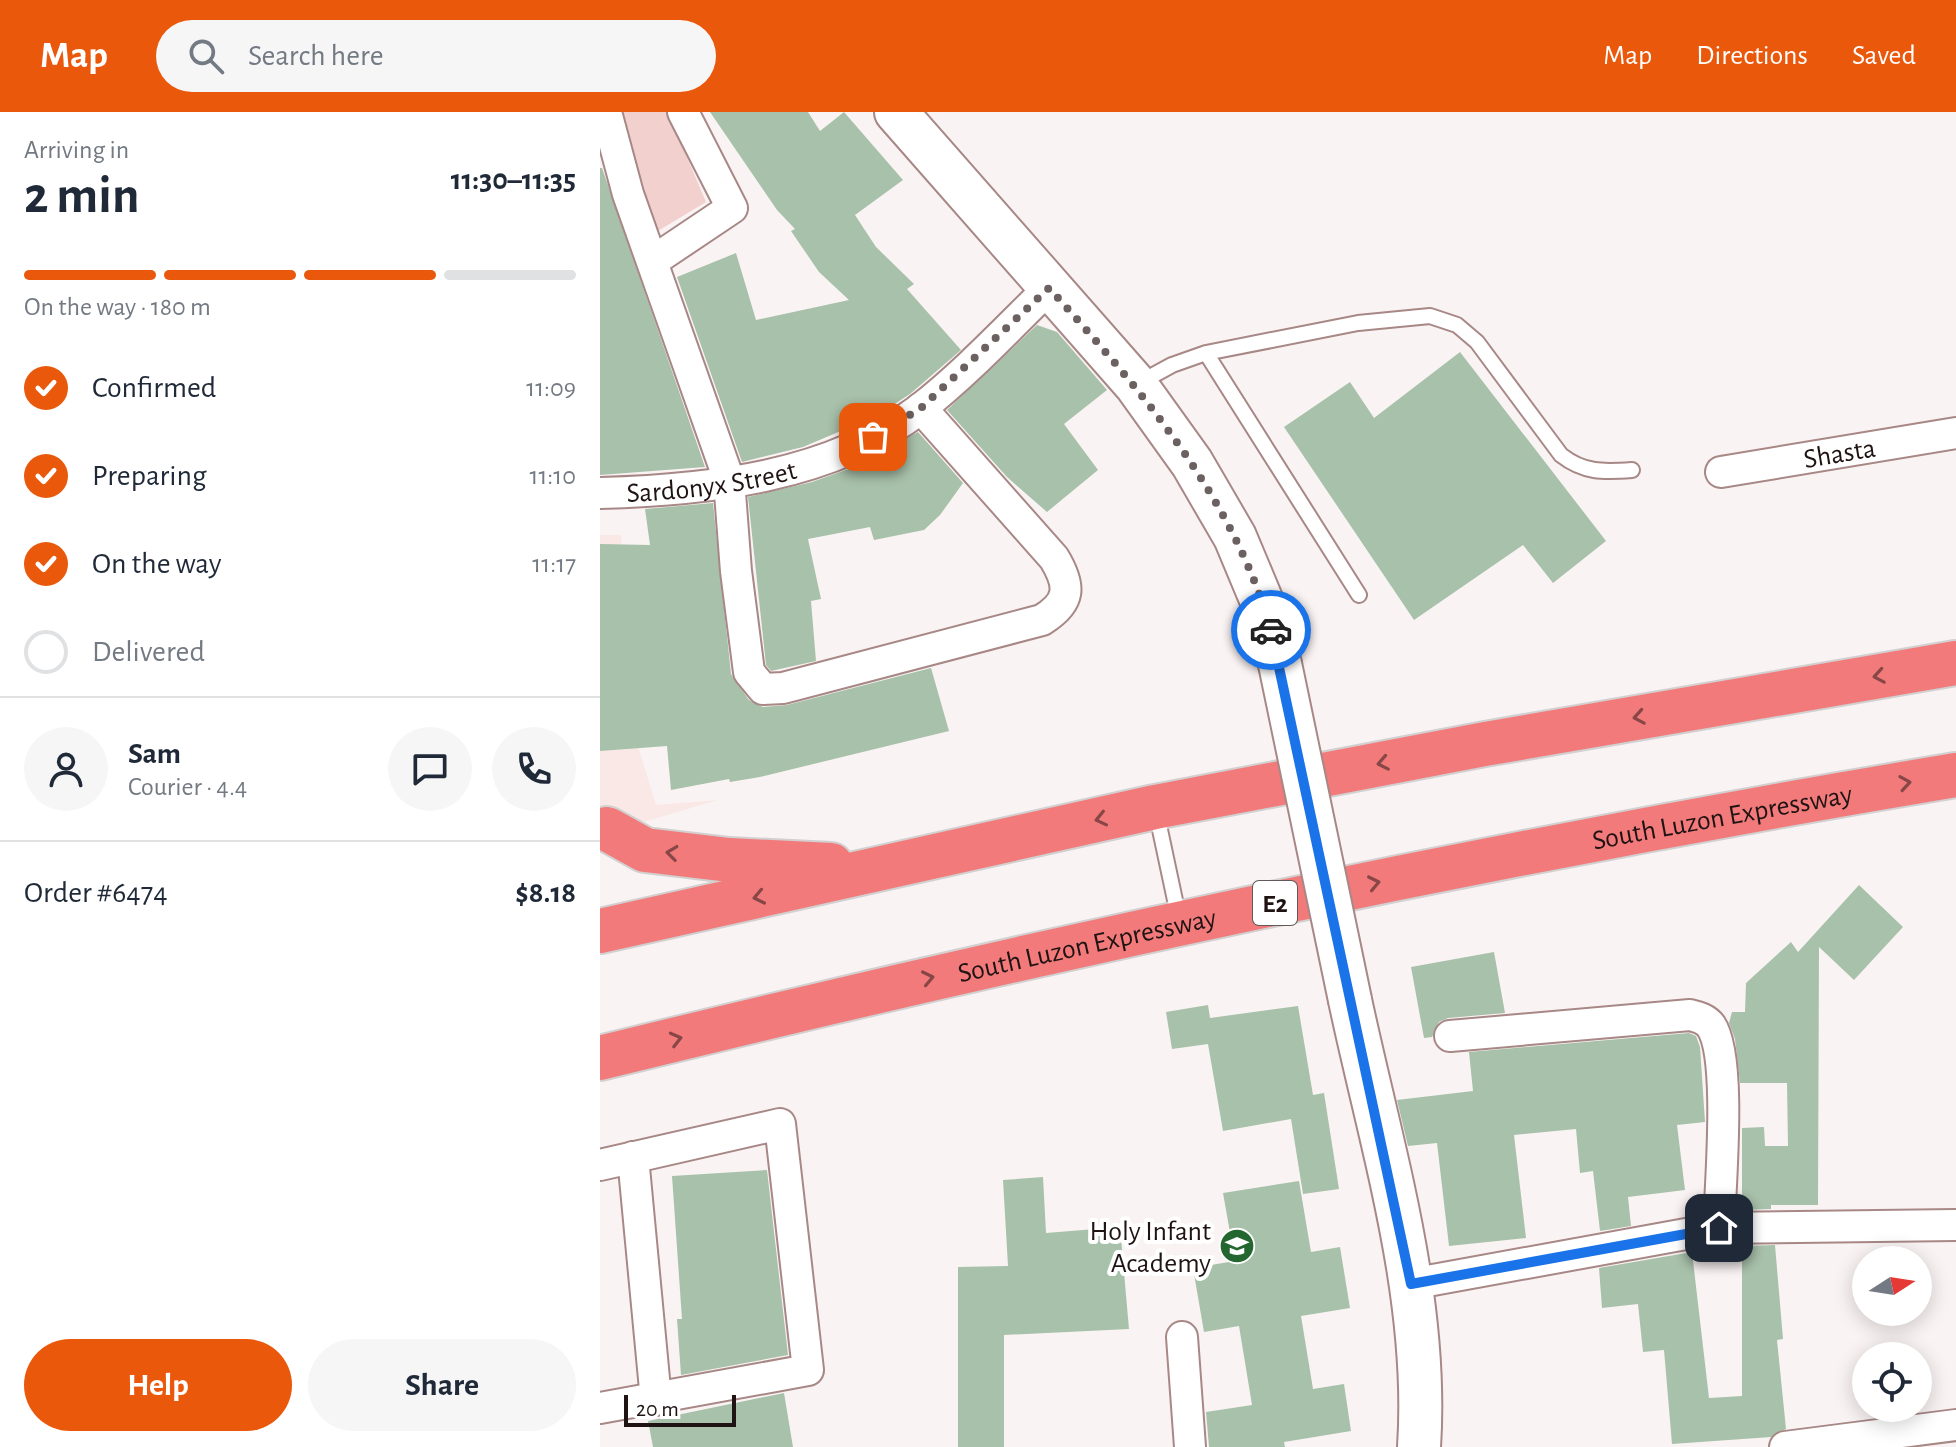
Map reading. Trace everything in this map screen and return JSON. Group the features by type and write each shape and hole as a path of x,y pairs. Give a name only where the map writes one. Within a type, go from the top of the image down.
{"highway":[{"path":"600,931 1155,807 1485,744 1956,663"},
{"name":"South Luzon Expressway","path":"600,1058 895,985 1180,923 1507,855 1956,775"},
{"path":"602,827 645,850 729,860 890,868"}],"street":[{"path":"606,112 628,194 729,480 736,571 749,672 763,689 783,688 1042,620 1061,608 1066,594 1063,574 1054,558 921,408"},
{"path":"653,261 732,208 683,112"},
{"path":"896,112 1136,385 1192,463 1235,537 1263,604 1280,664 1411,1284 1420,1360 1419,1447"},
{"name":"Sardonyx Street","path":"600,493 654,492 770,476 810,465 866,441 921,408 1049,288"},
{"name":"Shasta","path":"1721,472 1956,433"},
{"path":"1450,1036 1690,1015 1704,1019 1712,1028 1722,1065 1719,1228"},
{"path":"600,1165 780,1124 808,1370 600,1408"},
{"path":"633,1157 656,1400"},
{"path":"1411,1284 1719,1228 1956,1225"},
{"path":"1182,1337 1190,1447"},
{"path":"1785,1447 1956,1425"}],"lane":[{"path":"1136,385 1164,368 1206,353 1358,323 1430,316 1457,325 1477,342 1561,455 1578,468 1599,472 1632,470"},
{"path":"1206,353 1359,595"},
{"path":"1155,807 1180,923"}],"shaded area":[{"path":"617,112 668,112 706,202 658,231"},
{"path":"600,535 621,535 636,740 656,805 718,800 600,835"}],"building":[{"path":"710,112 808,112 820,131 844,112 903,180 855,215 876,247 914,284 907,289 961,350 910,394 876,416 803,447 742,462 677,277 736,253 756,320 849,300 819,272 791,231 795,229 777,210"},
{"path":"602,168 705,467 600,475"},
{"path":"1037,325 1057,332 1107,390 1064,424 1098,470 1047,512 1007,477 947,410"},
{"path":"1460,352 1606,541 1553,583 1523,545 1414,620 1284,427 1350,382 1374,418"},
{"path":"918,432 963,483 940,515 924,530 874,540 870,527 808,539 821,599 811,601 816,661 771,671 766,665 748,497 812,482 854,467"},
{"path":"713,503 731,674 749,700 763,707 787,705 931,668 949,731 760,777 730,782 729,779 671,790 667,746 600,751 600,544 650,545 645,509"},
{"path":"1859,885 1903,927 1854,980 1819,947 1818,1205 1771,1205 1771,1209 1742,1210 1742,1128 1764,1127 1765,1146 1788,1146 1787,1083 1740,1083 1735,1039 1729,1023 1732,1012 1745,1012 1746,983 1791,942 1798,952"},
{"path":"1494,952 1505,1013 1448,1018 1439,1022 1432,1037 1424,1038 1411,967"},
{"path":"1208,1005 1210,1018 1298,1006 1313,1095 1324,1093 1339,1189 1303,1194 1291,1119 1223,1131 1208,1044 1172,1049 1166,1012"},
{"path":"1689,1033 1696,1036 1700,1047 1705,1122 1677,1125 1685,1190 1628,1197 1631,1226 1600,1231 1593,1171 1580,1173 1576,1129 1514,1135 1526,1238 1449,1246 1437,1143 1408,1146 1397,1100 1473,1091 1469,1052"},
{"path":"767,1170 788,1355 681,1375 677,1319 682,1319 672,1176"},
{"path":"1043,1177 1046,1233 1120,1227 1129,1329 1004,1335 1004,1447 958,1447 958,1267 1008,1266 1003,1180"},
{"path":"1299,1181 1311,1252 1340,1247 1350,1308 1301,1316 1313,1389 1344,1384 1351,1431 1284,1442 1285,1447 1209,1447 1206,1412 1252,1405 1239,1326 1204,1332 1193,1268 1235,1261 1223,1193"},
{"path":"1775,1245 1783,1339 1777,1340 1786,1429 1771,1437 1672,1444 1664,1350 1643,1352 1638,1304 1602,1308 1599,1268 1692,1252 1709,1398 1742,1396 1742,1246"},
{"path":"784,1393 793,1447 653,1447 648,1421"}],"way so far":[{"path":"873,437 921,408 1049,288 1136,385 1192,463 1235,537 1271,630"}],"place":[{"name":"Holy Infant Academy","path":"1237,1246"}],"route":[{"path":"1271,630 1411,1284 1719,1228"}]}
